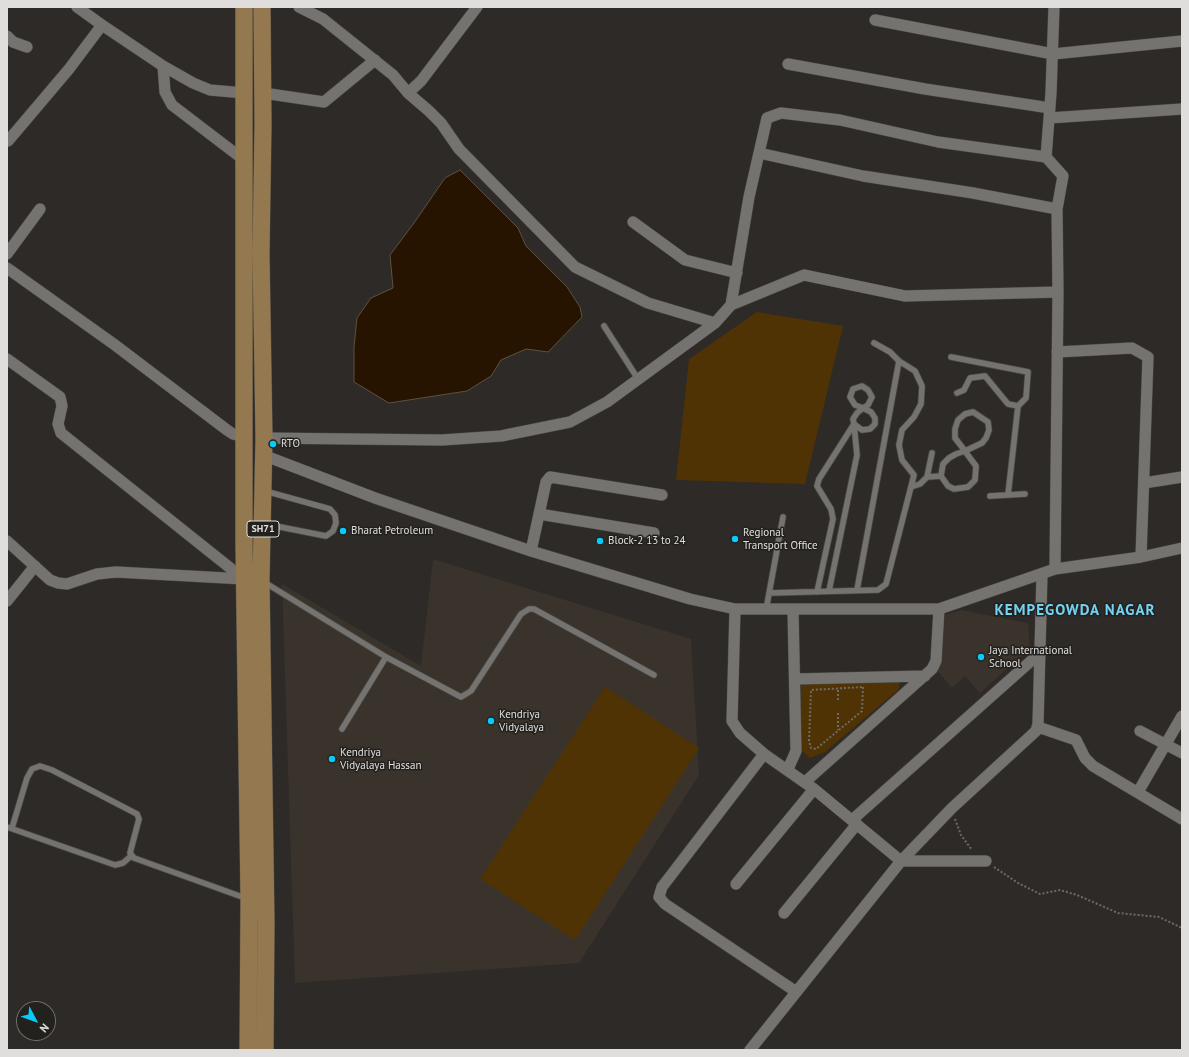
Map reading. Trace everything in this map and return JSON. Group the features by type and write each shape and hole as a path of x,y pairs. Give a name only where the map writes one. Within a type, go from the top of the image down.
{"main road":[{"name":"SH71","path":"244,7 244,437 252,579 258,900 265,1050"},
{"name":"SH71","path":"252,579 263,524 264,438 261,254 263,94 262,7"},
{"path":"244,93 263,94"},
{"path":"244,437 264,438"},
{"name":"SH71","path":"248,1050 258,900"}],"street":[{"path":"77,7 179,76 210,90 244,93"},
{"path":"299,7 323,19 393,75 408,93 429,111 441,124 459,149 575,267 648,303 715,323"},
{"path":"408,93 421,81 477,7"},
{"path":"1046,157 1054,7"},
{"path":"875,20 1052,54 1182,41"},
{"path":"8,141 69,69 102,25"},
{"path":"7,36 13,42 27,47"},
{"path":"263,94 324,102 375,60"},
{"path":"788,64 1049,113 1182,109"},
{"path":"163,66 165,92 172,105 244,160"},
{"path":"731,305 749,197 768,118 781,113 840,120 938,142 1046,157 1063,176 1057,209 1058,292 1055,569"},
{"path":"759,153 863,176 973,193 1057,209"},
{"path":"7,254 40,209"},
{"path":"633,222 685,260 737,272"},
{"path":"7,268 115,345 227,430 233,434 244,437"},
{"path":"264,438 442,440 501,436 570,422 607,402 715,323 731,305 804,275 906,296 1058,292"},
{"path":"1057,352 1132,348 1148,357 1141,556"},
{"path":"7,359 60,397 62,406 58,424 61,433 252,579"},
{"path":"264,455 375,498 531,551 690,599 735,609 939,609 1055,569 1141,556 1182,548"},
{"path":"531,551 546,482 552,477 662,495"},
{"path":"1144,483 1182,477"},
{"path":"539,514 654,533"},
{"path":"7,541 50,580 58,583 67,584 97,574 116,572 252,579"},
{"path":"7,601 35,566"},
{"path":"750,1050 901,861 952,808 1038,727 1042,574"},
{"path":"735,609 732,721 737,730 764,754 788,769 814,789 901,861 986,862"},
{"path":"805,782 926,676 936,661 939,609"},
{"path":"788,769 796,751 793,610"},
{"path":"784,913 855,822 1040,653"},
{"path":"795,679 926,676"},
{"path":"1138,792 1182,716"},
{"path":"1038,727 1076,740 1088,762 1182,819"},
{"path":"1140,731 1182,753"},
{"path":"764,754 662,887 659,897 665,904 795,992"},
{"path":"736,884 814,789"}],"lane":[{"path":"604,326 638,379"},
{"path":"770,593 878,590 883,588 886,584 914,475 902,460 899,445 902,430 914,417 921,404 922,386 914,371 899,361 890,352 874,343"},
{"path":"951,357 1028,372 1026,398 1018,406 1008,495"},
{"path":"857,590 899,361"},
{"path":"957,393 964,390 970,378 985,376 1008,404 1018,406"},
{"path":"829,591 857,455 853,419 863,408 871,412 875,418 874,424 870,429 862,430 854,424"},
{"path":"965,451 955,438 955,429 958,420 965,414 973,412 988,422 989,430 982,443 965,451 949,458 943,464 941,476 948,486 954,489 968,487 975,480 976,466 965,451"},
{"path":"817,592 833,519 831,509 817,486 819,479 854,424"},
{"path":"911,487 920,484 927,477 932,453"},
{"path":"927,477 941,476"},
{"path":"263,491 330,509 335,515 336,523 333,531 326,536 263,524"},
{"path":"990,496 1025,494"},
{"path":"766,610 783,517"},
{"path":"252,579 386,657 457,696 465,696 471,691 521,614 529,609 534,609 654,675"},
{"path":"342,729 386,657"},
{"path":"40,766 52,770 137,814 139,819 130,853 131,856 123,863 115,865 10,827 27,778 32,770 40,766"},
{"path":"131,856 258,900"}],"path":[{"path":"863,686 862,711 838,730 816,749 811,748 809,741 811,690 863,686"},
{"path":"838,689 838,700"},
{"path":"838,713 838,730"},
{"path":"952,808 960,835 966,844 986,862 1018,883 1040,894 1060,890 1078,895 1118,913 1159,917 1182,928"}],"shaded area":[{"path":"460,170 518,228 526,246 567,287 580,307 582,317 548,352 526,349 501,360 491,376 467,391 389,403 354,382 354,347 357,318 371,298 393,288 390,255 445,178"},
{"path":"757,312 843,326 805,484 676,480 689,359"},
{"name":"Kendriya Vidyalaya","path":"433,559 691,639 699,775 579,963 295,983 282,584 421,666"},
{"name":"Jaya International School","path":"961,610 1028,623 1030,648 980,693 965,676 952,688 937,670 941,666 945,615"},
{"path":"900,682 898,690 825,752 810,758 800,749 801,684"},
{"path":"605,687 699,748 575,940 480,879"}],"place":[{"name":"RTO","path":"273,444"},
{"name":"Bharat Petroleum","path":"343,531"},
{"name":"Regional Transport Office","path":"735,539"},
{"name":"Block-2 13 to 24","path":"600,541"},
{"name":"Jaya International School","path":"981,657"},
{"name":"Kendriya Vidyalaya","path":"491,721"},
{"name":"Kendriya Vidyalaya Hassan","path":"332,759"}],"district":[{"name":"KEMPEGOWDA NAGAR","path":"1075,611"}]}
